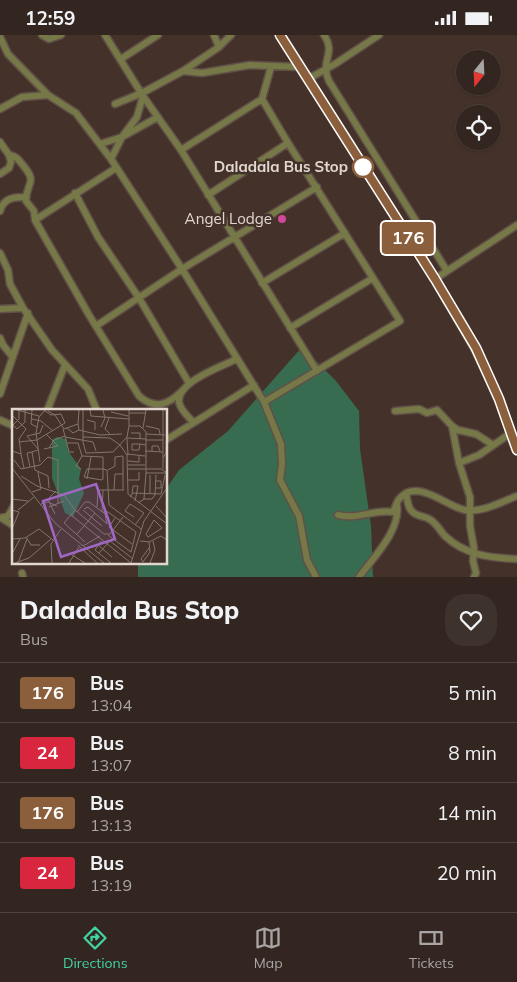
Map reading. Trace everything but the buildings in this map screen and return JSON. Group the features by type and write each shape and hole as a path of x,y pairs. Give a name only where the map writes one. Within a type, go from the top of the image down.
{"highway":[{"path":"280,35 435,279 476,348 499,399 517,450"}],"street":[{"path":"42,35 48,39 60,35"},
{"path":"105,35 142,95 181,151 317,371"},
{"path":"121,59 158,35"},
{"path":"214,35 219,47"},
{"path":"115,104 142,95 183,71 219,47 231,35"},
{"path":"324,35 330,46 324,70 329,81 447,271"},
{"path":"308,79 379,35"},
{"path":"0,37 8,54 48,95 76,113 111,159 264,402 281,444 282,464 280,480 299,516 307,560 316,577"},
{"path":"183,71 202,73 250,65 300,67"},
{"path":"181,151 262,99 271,67"},
{"path":"0,109 22,97 48,95"},
{"path":"111,159 122,137 137,117 142,95"},
{"path":"262,99 400,321 264,402"},
{"path":"100,144 122,137 158,117"},
{"path":"0,142 9,155 11,165 0,174"},
{"path":"208,195 288,143"},
{"path":"9,155 18,158 30,173 31,182 26,201 34,211 35,220 139,396 154,408 167,403 189,383 237,359"},
{"path":"35,220 116,168"},
{"path":"96,326 182,269 317,187"},
{"path":"76,193 98,237 139,298 189,383"},
{"path":"0,211 3,203 9,198 26,197"},
{"path":"435,279 517,225"},
{"path":"262,283 345,233"},
{"path":"0,253 8,270 10,285 25,310 52,350 88,389 96,409"},
{"path":"290,328 373,277"},
{"path":"0,309 25,310"},
{"path":"0,393 25,310"},
{"path":"0,338 12,356"},
{"path":"48,409 65,365"},
{"path":"168,439 254,385"},
{"path":"182,391 179,402 180,407 193,422"},
{"path":"395,411 419,409 427,413 437,410 458,430 476,434 492,445"},
{"path":"0,420 12,425"},
{"path":"452,426 459,463 470,497 470,526 476,573 474,577"},
{"path":"459,463 479,455 511,433"},
{"path":"338,515 361,516 382,510 393,512 399,499 412,491 426,493 463,509 471,510 489,507 517,496"},
{"path":"406,493 412,512 430,519 445,537 460,547 475,554 494,558 517,559"},
{"path":"359,577 381,549 392,529 398,514 396,504"},
{"path":"1,519 10,515 12,510"}],"green space":[{"path":"302,347 336,381 359,411 360,449 371,526 373,577 138,577 138,565 168,565 168,486 179,470 228,431"}],"bus line":[{"name":"176","path":"280,35 435,279 476,348 499,399 517,450"}],"place":[{"name":"Daladala Bus Stop","path":"363,167"},
{"name":"Angel Lodge","path":"282,219"}]}
